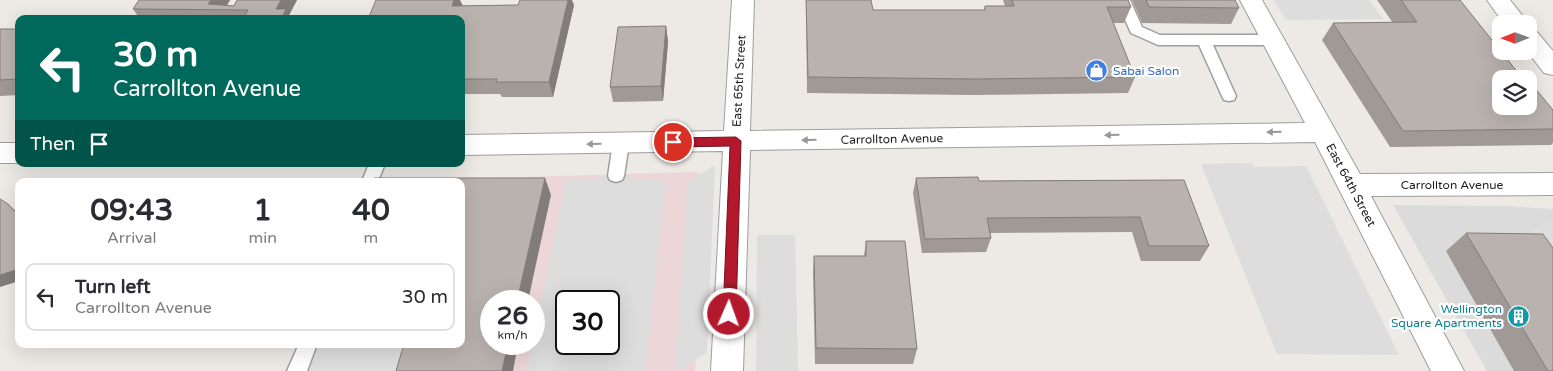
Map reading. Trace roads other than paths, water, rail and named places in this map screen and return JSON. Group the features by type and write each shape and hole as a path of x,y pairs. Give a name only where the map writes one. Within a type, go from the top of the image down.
{"street":[{"name":"East 65th Street","path":"727,371 743,0"},
{"name":"East 64th Street","path":"1251,0 1352,185 1448,371"},
{"path":"1498,0 1510,15"},
{"path":"1538,49 1553,67"},
{"name":"Carrollton Avenue","path":"465,145 1323,132"},
{"path":"0,153 15,153"},
{"name":"Carrollton Avenue","path":"1352,185 1553,184"}],"lane":[{"path":"1123,0 1136,30 1158,40 1273,40"},
{"path":"1204,41 1229,96"},
{"path":"616,176 621,143"},
{"path":"297,371 306,348"}],"place":[{"name":"Sabai Salon","path":"1097,71"},
{"name":"Wellington Square Apartments","path":"1518,316"}]}
